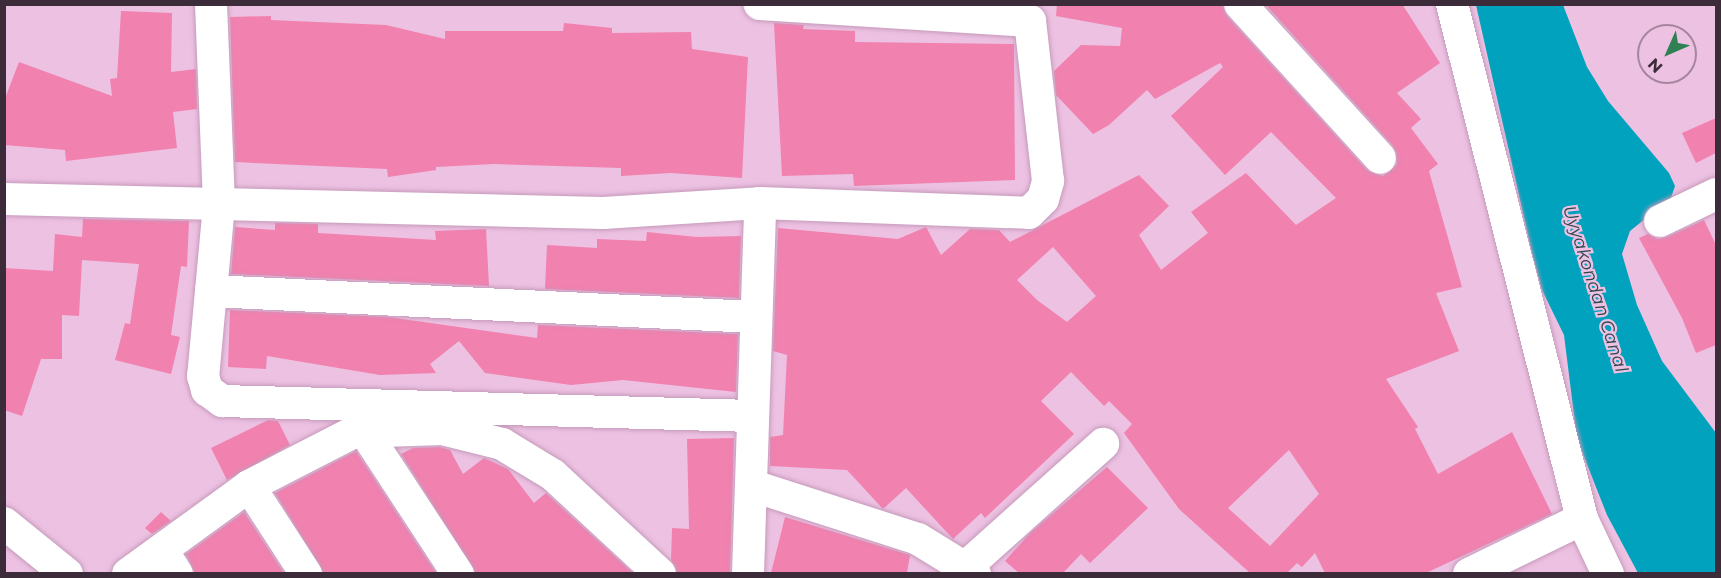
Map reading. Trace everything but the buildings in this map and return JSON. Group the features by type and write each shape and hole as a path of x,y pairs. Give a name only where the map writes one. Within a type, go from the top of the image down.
{"street":[{"path":"211,4 219,205 203,376 207,390 222,401 751,416"},
{"path":"4,199 603,213 760,203 1029,213 1042,199 1048,181 1039,13 760,4"},
{"path":"1240,4 1380,158"},
{"path":"1452,4 1582,519 1608,573"},
{"path":"748,573 753,486 751,416 760,203"},
{"path":"1660,221 1714,203"},
{"path":"211,291 755,317"},
{"path":"128,573 170,562 249,486 354,432 442,429 502,444 553,475 660,573"},
{"path":"365,432 458,573"},
{"path":"753,486 918,539 971,570 1103,444"},
{"path":"249,486 306,573"},
{"path":"1469,573 1582,519"},
{"path":"4,523 67,573"}],"water":[{"name":"Uyyakondan Canal","path":"1476,5 1563,5 1587,67 1608,101 1669,173 1675,186 1671,198 1630,231 1622,254 1637,305 1662,361 1716,433 1716,573 1638,573 1607,515 1577,439 1564,335 1542,290 1532,253"}]}
